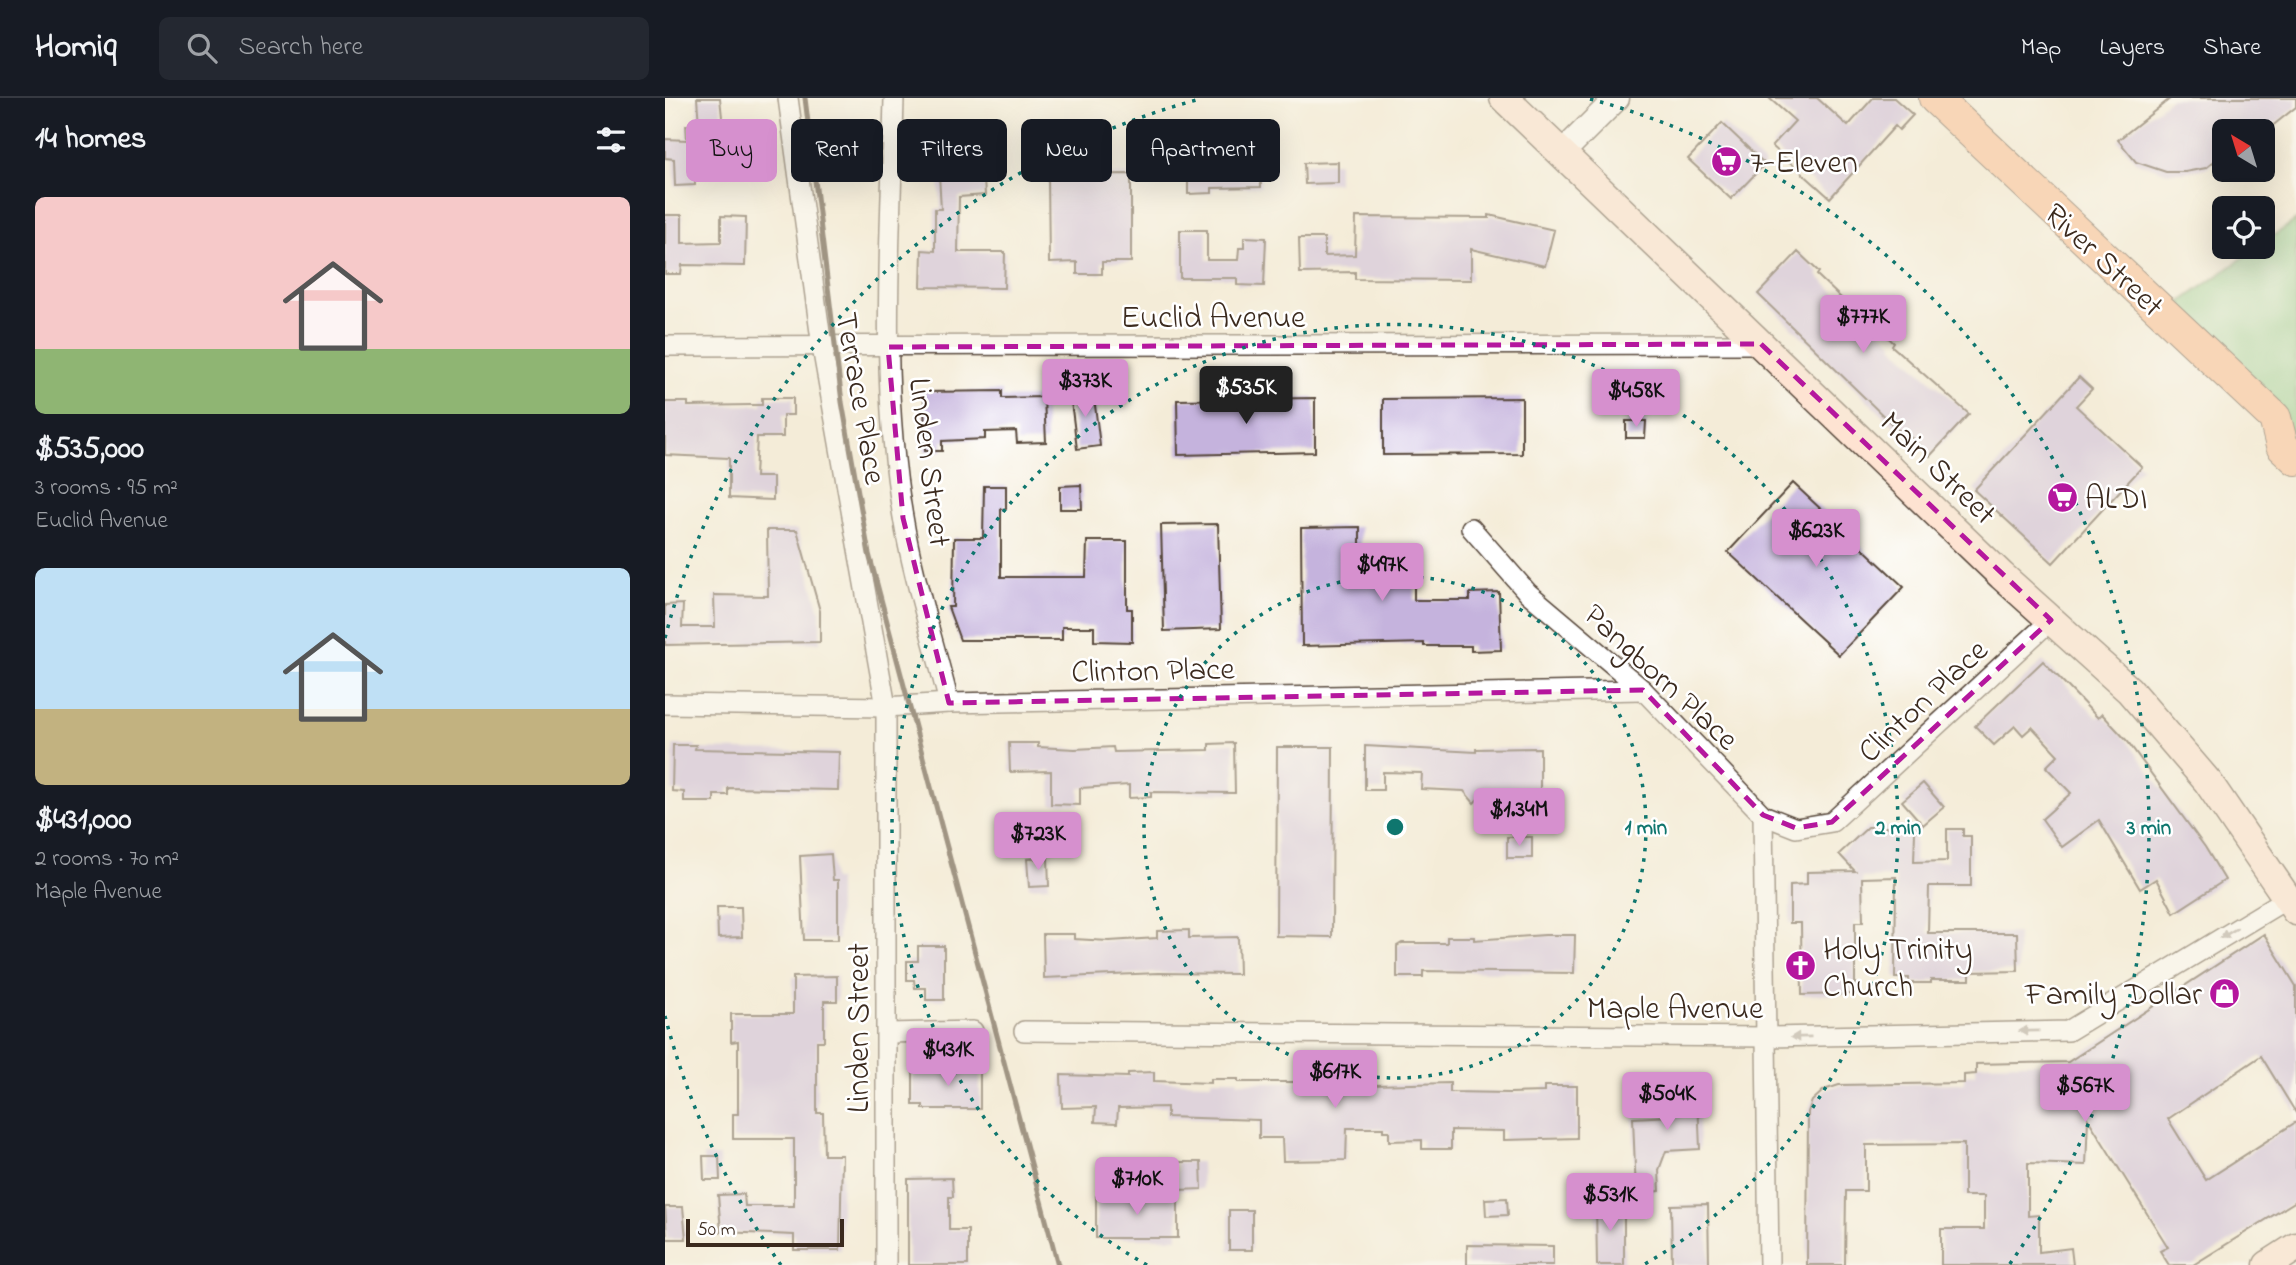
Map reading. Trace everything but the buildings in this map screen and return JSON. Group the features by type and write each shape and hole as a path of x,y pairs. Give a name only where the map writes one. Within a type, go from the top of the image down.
{"main road":[{"name":"Main Street","path":"1504,98 2051,620 2129,690 2169,735 2244,831 2292,904"},
{"name":"River Street","path":"1935,98 2286,417 2282,446 2296,458"},
{"path":"2268,1265 2296,1247"}],"street":[{"name":"Terrace Place","path":"788,98 822,347 886,707"},
{"name":"Linden Street","path":"894,98 888,347 895,461 903,518 949,703"},
{"path":"1563,152 1617,98"},
{"name":"Euclid Avenue","path":"665,346 1761,344"},
{"name":"Pangborn Place","path":"1471,528 1528,593 1643,690 1763,815 1796,828 1832,822"},
{"name":"Clinton Place","path":"1832,822 2051,620"},
{"name":"Clinton Place","path":"665,704 886,707 949,703 1643,690"},
{"name":"Linden Street","path":"886,707 886,1265"},
{"path":"1763,815 1769,1265"},
{"name":"Maple Avenue","path":"1024,1031 1768,1037 2069,1031 2292,904"},
{"path":"888,1033 972,1031"}],"highlighted area":[{"path":"1761,344 2051,620 1832,822 1796,828 1763,815 1643,690 949,703 903,518 888,347"}],"green space":[{"path":"2296,220 2296,435 2164,314 2241,259 2275,259 2275,235"}],"railway":[{"path":"805,98 842,402 869,554 1058,1265"}],"place":[{"name":"7-Eleven","path":"1727,161"},
{"name":"ALDI","path":"2062,497"},
{"name":"Holy Trinity Church","path":"1800,966"},
{"name":"Family Dollar","path":"2225,993"}]}
